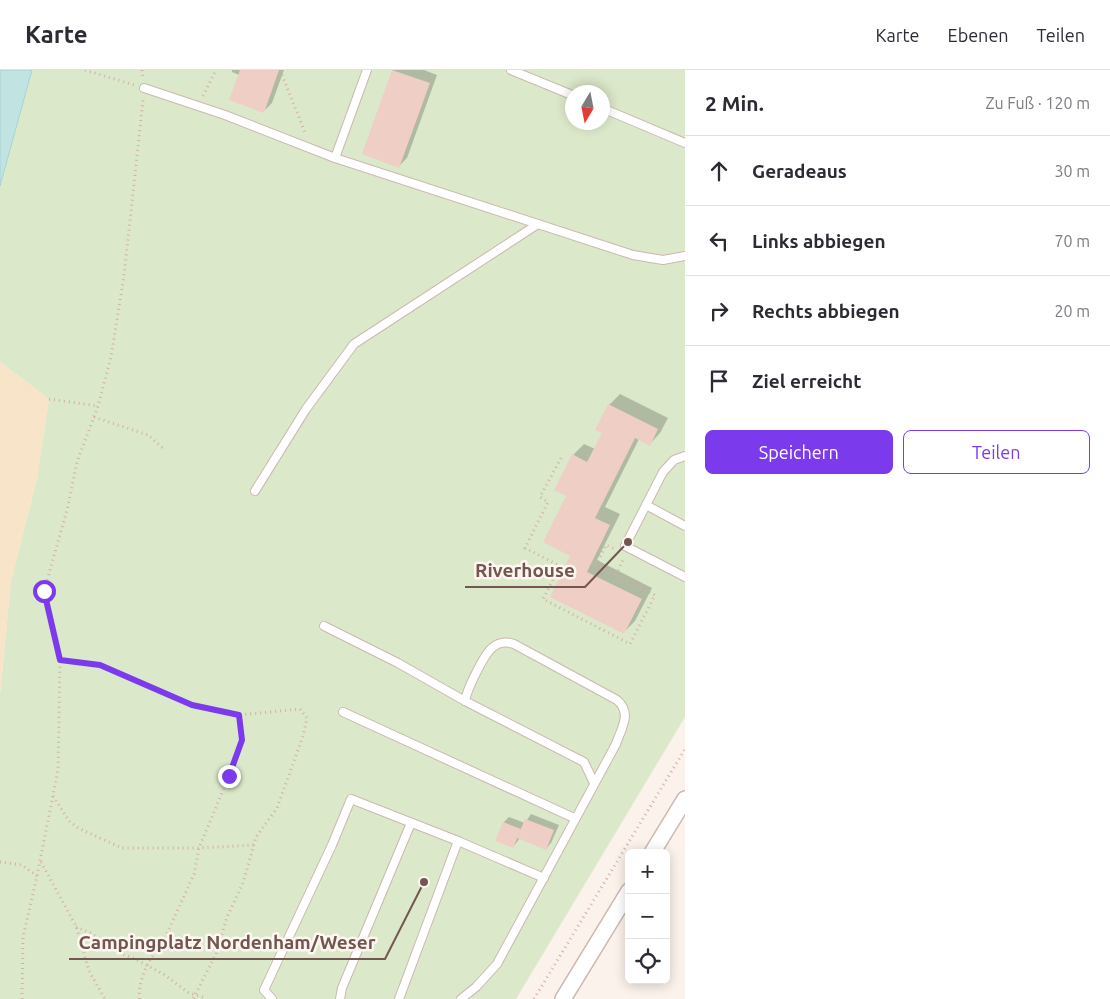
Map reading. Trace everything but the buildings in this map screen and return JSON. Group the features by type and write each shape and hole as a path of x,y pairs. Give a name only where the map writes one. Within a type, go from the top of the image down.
{"street":[{"path":"654,849 685,799"},
{"path":"563,999 627,894"}],"lane":[{"path":"335,158 366,70"},
{"path":"511,70 565,92"},
{"path":"144,88 198,106 335,158 633,255 663,260 685,256"},
{"path":"610,111 685,143"},
{"path":"256,491 306,409 354,344 538,224"},
{"path":"685,456 674,460 663,472 624,546 685,577"},
{"path":"646,505 685,526"},
{"path":"324,626 398,663 465,701 584,762 594,783"},
{"path":"460,999 476,987 497,964 574,818 616,744 625,716 623,705 617,700 508,642 501,642 487,651 467,691 465,701"},
{"path":"343,712 574,818"},
{"path":"272,999 264,990 332,845 351,799 458,841 544,878"},
{"path":"340,999 342,988 411,823"},
{"path":"399,999 458,841"}],"path":[{"path":"85,70 144,88"},
{"path":"22,999 23,937 58,770 60,660 44,591 67,510 77,462 98,406 111,356 124,276 144,88 142,70"},
{"path":"198,106 216,70"},
{"path":"282,75 312,149"},
{"path":"49,399 98,406"},
{"path":"94,417 148,435 165,450"},
{"path":"560,458 540,498 548,502 525,548 560,566 543,599 630,644 655,595 596,566 606,545 616,549"},
{"path":"616,575 629,549"},
{"path":"60,660 100,665 192,705 239,715 300,709 307,718 303,736 277,808 256,837 244,883 227,917 216,954 194,997"},
{"path":"139,999 139,986 146,966 158,947 167,940 165,938 194,874 199,848 242,740 239,715"},
{"path":"534,999 685,749"},
{"path":"53,796 69,821 78,828 122,848 199,848 254,845"},
{"path":"40,861 76,926 89,971 105,999"},
{"path":"0,862 22,865 37,876"},
{"path":"76,926 91,933 122,954 165,975 194,997 206,998"}],"green space":[{"path":"0,70 685,70 685,717 516,999 0,999 0,694 11,581 37,478 49,399 0,362"}],"sand":[{"path":"0,362 49,399 37,478 11,581 0,694"}],"water":[{"path":"0,70 32,70 0,186"}],"place":[{"name":"Riverhouse","path":"628,542"},
{"name":"Campingplatz Nordenham/Weser","path":"424,882"}],"route":[{"path":"44,591 60,660 100,665 192,705 239,715 242,740 229,776"}]}
